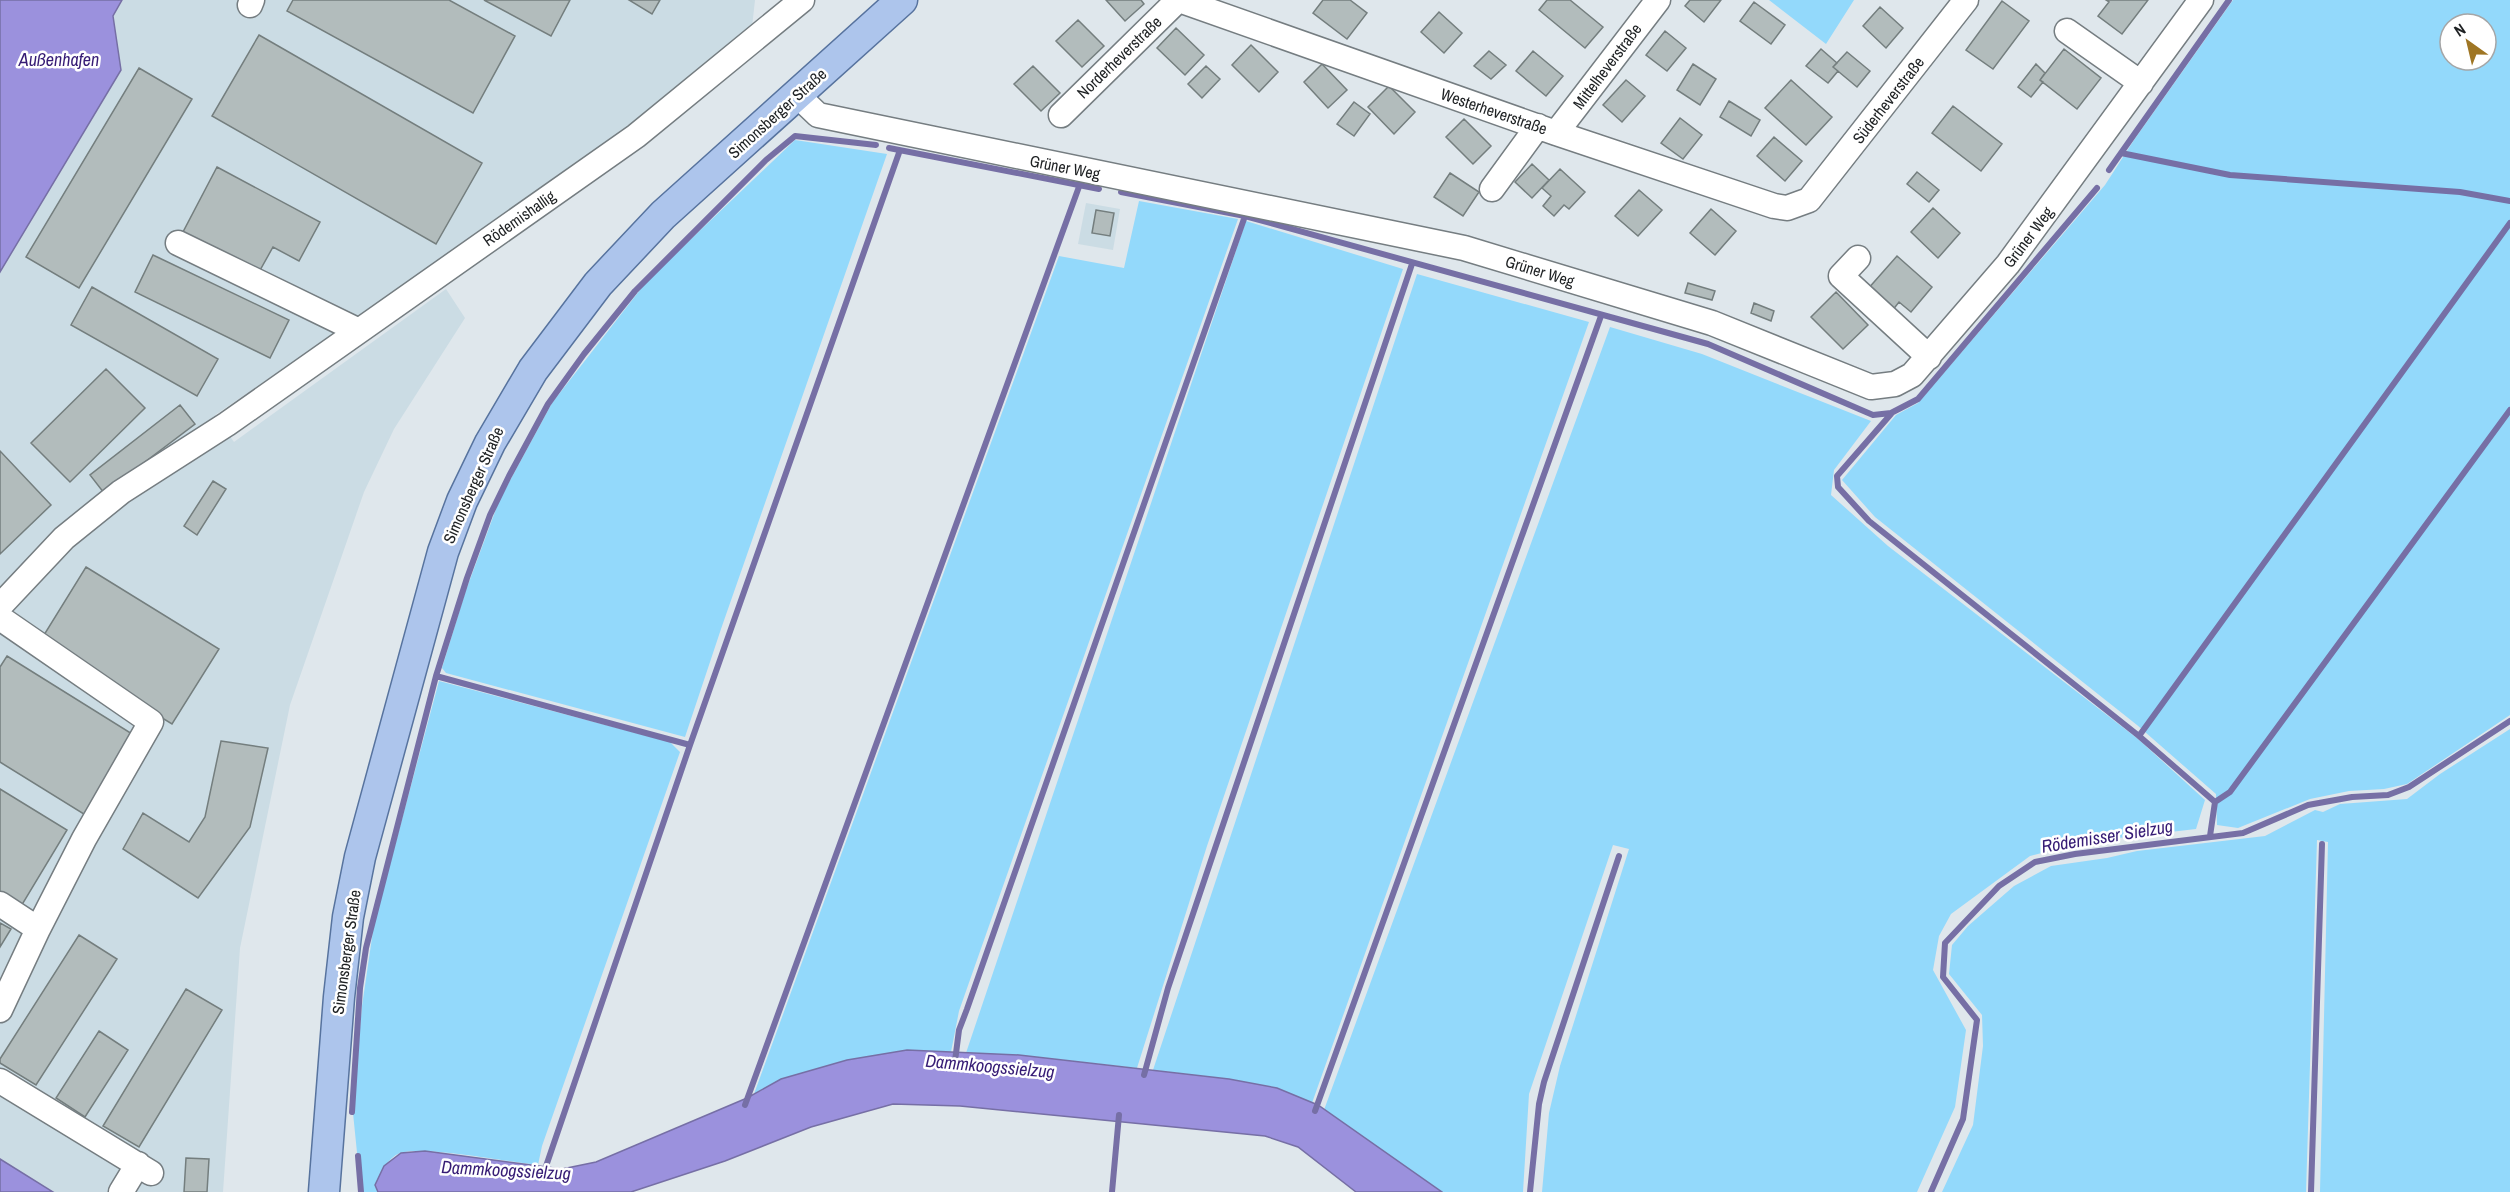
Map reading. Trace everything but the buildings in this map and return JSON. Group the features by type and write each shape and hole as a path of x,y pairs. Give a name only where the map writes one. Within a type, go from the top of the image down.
{"main road":[{"name":"Simonsberger Straße","path":"324,1192 338,1009 348,917 360,857 443,552 462,501 490,443 533,370 598,284 663,215 902,0"}],"street":[{"name":"Rödemishallig","path":"0,606 64,538 121,492 227,424 636,136 802,0"},
{"name":"Norderheverstraße","path":"1060,115 1179,0"},
{"name":"Westerheverstraße","path":"1179,0 1774,206 1787,208 1809,200"},
{"name":"Mittelheverstraße","path":"1492,189 1658,0"},
{"name":"Süderheverstraße","path":"1809,200 1966,0"},
{"name":"Grüner Weg","path":"798,95 818,115 1464,248 1712,323 1871,387 1895,384 1911,375 1929,357 2008,264 2201,0"},
{"path":"2067,31 2141,83"},
{"path":"178,243 359,331"},
{"path":"1858,258 1841,276 1929,357"},
{"path":"0,618 151,722 84,840 38,929 0,1010"},
{"path":"0,904 38,929"},
{"path":"0,1080 145,1168 121,1192"}],"shaded area":[{"path":"122,0 755,0 751,36 624,137 215,415 234,442 446,289 465,318 394,429 364,492 290,705 240,948 223,1192 0,1192 0,272 120,70 113,16"},
{"path":"1769,0 1854,0 1826,44"},
{"path":"2233,0 2510,0 2510,715 2407,784 2384,789 2349,791 2310,799 2238,828 2217,825 2216,794 2137,725 1875,517 1842,480 1896,415 1918,403 2105,185"},
{"path":"795,140 887,154 685,737 446,673 442,668 465,593 499,501 552,403 647,281"},
{"path":"1139,201 1238,219 959,1011 951,1052 907,1050 781,1079 754,1094 1059,256 1124,268"},
{"path":"1086,203 1120,209 1113,250 1078,244"},
{"path":"1246,221 1403,269 1207,846 1137,1068 1019,1055 966,1053"},
{"path":"1417,274 1589,322 1312,1103 1277,1088 1229,1079 1153,1070"},
{"path":"1610,327 1702,354 1871,421 1834,470 1831,495 1888,546 2138,739 2205,800 2196,829 2084,842 2030,856 1951,914 1939,936 1933,970 1966,1030 1955,1107 1917,1192 1542,1192 1549,1113 1560,1066 1629,849 1613,845 1529,1094 1523,1192 1442,1192 1324,1110"},
{"path":"439,681 670,742 680,752 542,1146 538,1165 446,1152 411,1151 395,1155 388,1162 375,1185 378,1192 361,1192 353,1113 362,1006 374,924"},
{"path":"2510,729 2510,1192 2320,1192 2328,842 2317,840 2306,1192 1942,1192 1973,1125 1983,1046 1982,1015 1949,974 1952,945 1968,926 2014,886 2051,866 2137,851 2265,836 2315,810 2323,812 2340,804 2407,799 2440,774"}],"water":[{"name":"Außenhafen","path":"0,0 122,0 113,16 121,70 0,272"},
{"name":"Dammkoogssielzug","path":"907,1050 1019,1055 1229,1079 1277,1088 1318,1105 1442,1192 1356,1192 1298,1147 1265,1136 960,1106 893,1104 811,1127 725,1161 631,1192 378,1192 375,1185 384,1166 401,1153 425,1151 562,1169 596,1162 747,1098 781,1079 847,1060"},
{"path":"0,1159 53,1192 0,1192"}],"waterway":[{"path":"2109,170 2229,0"},
{"path":"352,1112 360,988 366,948 436,676 490,515 548,404 584,354 635,291 766,160 795,136 876,145"},
{"path":"889,148 1099,189"},
{"name":"Dammkoogssielzug","path":"543,1175 690,745 900,150"},
{"path":"2121,153 2230,175 2460,192 2510,201"},
{"path":"745,1105 1080,184"},
{"path":"1121,192 1245,216 1708,344 1873,415 1891,413 1918,399 2097,188"},
{"name":"Dammkoogssielzug","path":"955,1061 959,1030 1245,216"},
{"path":"2139,736 2510,223"},
{"path":"1144,1075 1168,988 1412,264"},
{"path":"1315,1111 1601,316"},
{"path":"2215,802 2230,792 2510,410"},
{"path":"1891,414 1837,476 1838,487 1869,521 2139,736 2215,802 2210,836"},
{"path":"436,676 690,745"},
{"name":"Rödemisser Sielzug","path":"1931,1192 1963,1119 1977,1020 1943,977 1945,943 1999,886 2035,862 2075,854 2243,833 2308,805 2352,797 2388,795 2409,787 2510,721"},
{"path":"2311,1192 2322,844"},
{"path":"1530,1192 1539,1104 1544,1082 1619,856"},
{"path":"1112,1192 1119,1115"},
{"path":"358,1156 361,1192"}]}
